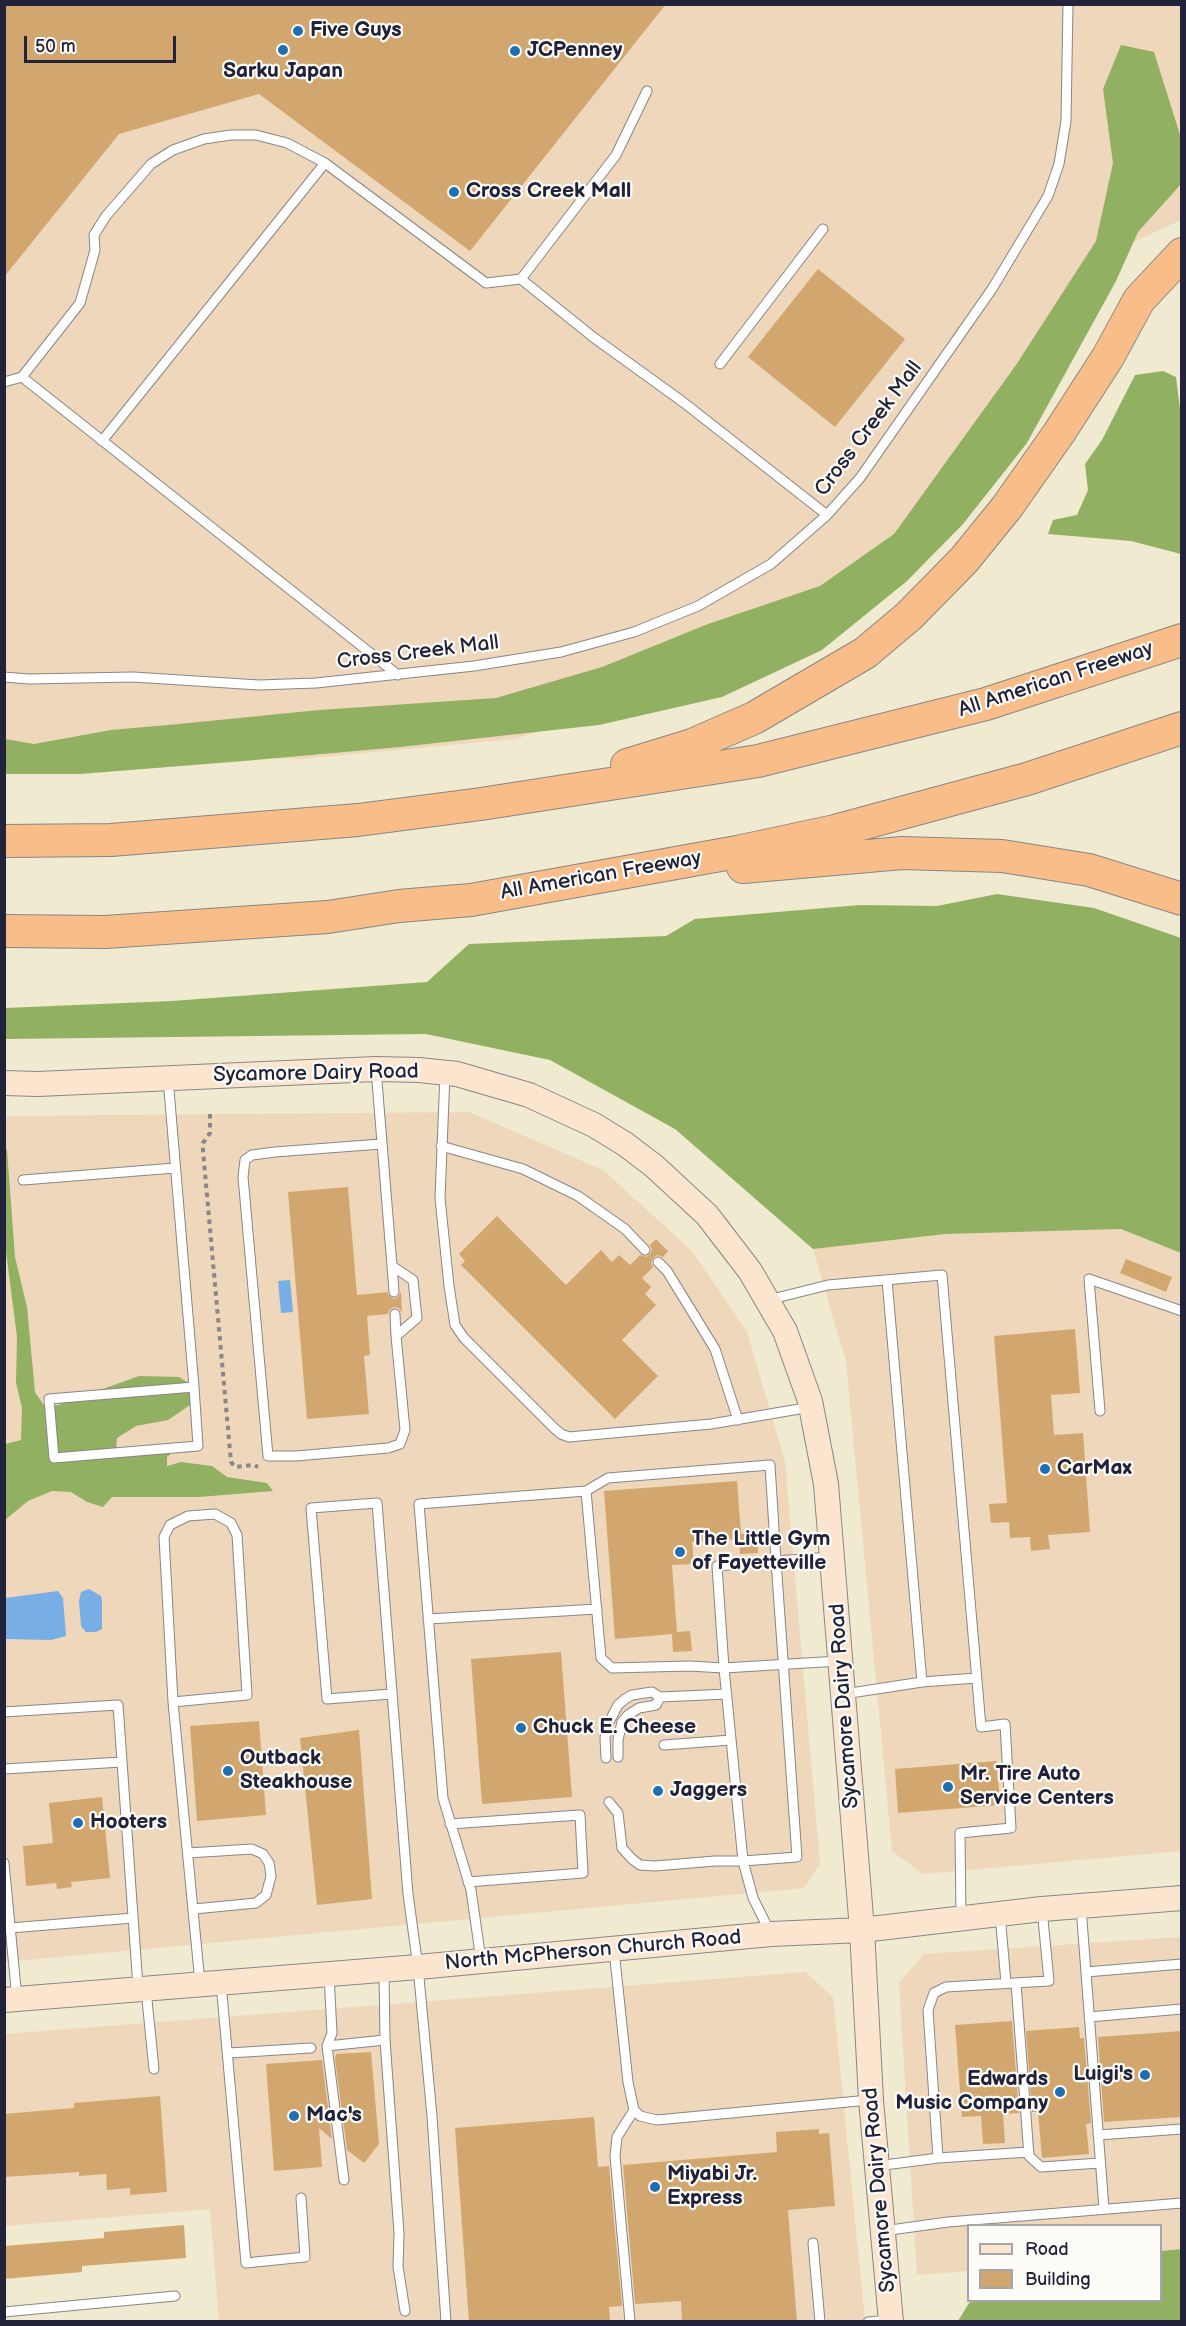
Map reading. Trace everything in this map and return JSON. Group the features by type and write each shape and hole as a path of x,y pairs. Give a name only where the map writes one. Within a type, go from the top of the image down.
{"highway":[{"path":"481,804 646,760 692,745 754,718 865,653 909,616 964,560 1007,507 1059,433 1108,357 1139,300 1182,254"},
{"name":"All American Freeway","path":"4,841 111,840 358,820 481,804 758,761 986,704 1182,640"},
{"name":"All American Freeway","path":"4,931 105,932 328,917 399,906 471,900 737,852 835,831 1027,779 1182,729"},
{"path":"545,886 817,859 902,853 1002,856 1078,868 1182,899"}],"main road":[{"name":"Sycamore Dairy Road","path":"4,1083 38,1084 376,1069 457,1074 529,1095 594,1125 625,1144 654,1166 707,1215 750,1271 785,1331 811,1407 826,1484 842,1661 862,1930 871,2100 883,2231 883,2321"},
{"name":"North McPherson Church Road","path":"11,1999 418,1967 771,1934 862,1930 1042,1909 1182,1898"}],"lane":[{"name":"Cross Creek Mall","path":"4,676 29,679 133,677 259,685 316,683 398,675 549,654 634,632 698,606 771,564 827,515 860,478 960,338 1016,253 1048,196 1059,164 1066,120 1068,4"},
{"path":"521,279 616,156 647,91"},
{"path":"4,382 22,378 80,303 95,250 94,235 106,216 151,164 173,150 204,139 231,135 256,135 287,143 325,163 486,283 521,279 592,337 691,408 827,515"},
{"path":"102,441 325,163"},
{"path":"720,364 823,229"},
{"path":"22,378 398,675"},
{"path":"376,1069 394,1292"},
{"path":"445,1074 440,1198 448,1286 455,1325 464,1338 553,1427 569,1437 711,1424 811,1407"},
{"path":"168,1078 194,1387 198,1446 54,1458 49,1399 194,1387"},
{"path":"381,1144 275,1152 252,1155 245,1160 243,1177 268,1456 377,1449 400,1444 405,1430 395,1314"},
{"path":"441,1146 523,1169 578,1196 625,1229 645,1250"},
{"path":"23,1180 175,1168"},
{"path":"658,1262 667,1271 715,1349 738,1420"},
{"path":"392,1266 413,1280 417,1318 396,1336"},
{"path":"768,1300 828,1285 942,1275 981,1727 1005,1724 1011,1828 960,1833 961,1918"},
{"path":"1100,1411 1089,1279 1182,1311"},
{"path":"887,1280 922,1682"},
{"path":"481,1960 468,1882 443,1797 419,1504 586,1491 608,1478 770,1464 782,1665 797,1857 655,1866 640,1864 622,1848 618,1814 621,1802"},
{"path":"586,1491 601,1658 612,1668 689,1666 724,1668 842,1661"},
{"path":"391,1694 327,1699 310,1508 377,1503 408,1894 418,1967 432,2116 446,2322"},
{"path":"172,1702 247,1695 237,1535 231,1523 215,1514 188,1516 171,1526 164,1537 172,1702 194,1910 229,2053 246,2263 304,2257 301,2198"},
{"path":"771,1934 753,1898 743,1861 724,1668 717,1566 833,1557"},
{"path":"428,1619 597,1609"},
{"path":"844,1694 922,1682 976,1678"},
{"path":"606,1758 605,1738 608,1724 618,1705 632,1695 652,1692 660,1697 727,1694"},
{"path":"618,1757 618,1740 622,1722 639,1708 656,1705 660,1697"},
{"path":"4,1712 118,1705 133,1918 154,2070"},
{"path":"664,1745 731,1740"},
{"path":"4,1769 122,1762"},
{"path":"609,1802 618,1814"},
{"path":"450,1824 580,1815 584,1873 468,1882"},
{"path":"188,1853 252,1849 263,1854 269,1863 271,1876 266,1895 256,1903 194,1910"},
{"path":"4,1863 10,1928 11,1999"},
{"path":"1080,1906 1104,2210"},
{"path":"938,2158 928,2010 934,1993 946,1987 1049,1981 1042,1909"},
{"path":"1000,1914 1006,1983"},
{"path":"10,1928 133,1918"},
{"path":"614,1948 628,2082 634,2110 647,2119 657,2120 871,2100"},
{"path":"1086,1972 1182,1964"},
{"path":"384,1968 385,2040 399,2233 398,2267 405,2311"},
{"path":"329,1973 332,2033 327,2046 344,2180"},
{"path":"1016,1983 1029,2156 1041,2167 1100,2163"},
{"path":"1089,2017 1182,2009"},
{"path":"327,2046 385,2040"},
{"path":"229,2053 311,2048"},
{"path":"630,2322 615,2156 617,2137 634,2110"},
{"path":"1098,2135 1182,2129"},
{"path":"877,2166 938,2158 1029,2152"},
{"path":"883,2231 948,2222 1182,2203"},
{"path":"813,2243 820,2322"},
{"path":"4,2312 175,2296"}],"path":[{"path":"210,1114 210,1133 203,1143 203,1151 231,1462 235,1467 258,1467"}],"shaded area":[{"name":"Cross Creek Mall","path":"5,5 1181,5 1181,220 1114,251 936,527 679,685 515,739 300,759 5,751"},
{"path":"469,1112 603,1170 692,1251 747,1332 785,1462 820,1864 804,1888 5,1962 5,1116"},
{"path":"1121,1229 1181,1253 1181,1851 923,1874 892,1851 846,1361 813,1249 946,1234"},
{"path":"1181,1937 1181,2249 1162,2251 1162,2224 967,2224 967,2271 917,2275 899,1983 924,1954"},
{"path":"805,1972 833,1997 865,2321 219,2321 210,2209 5,2226 5,2034"}],"green space":[{"path":"1121,45 1154,52 1181,138 1181,184 1138,232 1116,281 1027,443 963,524 907,581 822,650 722,697 599,725 400,747 244,761 80,774 5,774 5,739 34,744 111,730 319,710 496,698 602,667 708,624 820,586 894,534 1016,365 1096,241 1113,163 1103,89"},
{"path":"1163,371 1176,377 1181,417 1181,554 1131,541 1048,534 1053,520 1077,515 1088,490 1085,464 1102,440 1135,375"},
{"path":"997,894 1094,908 1181,938 1181,1253 1121,1229 946,1234 813,1249 675,1129 550,1060 426,1034 5,1039 5,1008 172,1001 427,982 469,944 666,936 695,919 860,905 937,906"},
{"path":"4,1148 7,1150 15,1257 27,1307 35,1392 45,1407 58,1405 139,1376 179,1377 195,1387 190,1405 168,1420 136,1426 117,1438 116,1450 178,1448 167,1457 167,1466 181,1462 212,1466 227,1477 267,1483 273,1491 199,1497 112,1497 103,1507 87,1502 71,1492 52,1491 28,1501 5,1520 5,1444 21,1440 22,1408 16,1383 17,1337 5,1244"},
{"path":"1181,2249 1181,2321 958,2321 971,2302 1162,2302 1162,2251"}],"water":[{"path":"290,1280 293,1312 281,1313 278,1281"},
{"path":"89,1589 101,1596 102,1601 102,1629 96,1632 86,1632 81,1626 79,1601 81,1592"},
{"path":"58,1591 63,1598 66,1636 51,1640 5,1639 5,1598"}],"building":[{"name":"Cross Creek Mall","path":"4,4 666,4 470,251 259,94 119,134 4,277"},
{"path":"818,269 905,339 835,427 748,357"},
{"path":"348,1187 357,1295 387,1292 394,1299 401,1292 402,1313 399,1308 394,1307 389,1310 388,1314 367,1316 370,1355 364,1356 369,1414 307,1419 288,1192"},
{"path":"497,1216 566,1285 601,1250 612,1262 619,1255 630,1265 640,1255 646,1257 650,1254 652,1249 650,1245 656,1239 668,1251 663,1257 657,1255 653,1258 651,1263 653,1267 642,1278 651,1287 645,1294 656,1305 622,1340 658,1376 615,1419 461,1265 465,1261 459,1254"},
{"path":"1126,1259 1172,1277 1166,1292 1120,1273"},
{"name":"CarMax","path":"1075,1329 1080,1393 1051,1395 1054,1435 1083,1433 1090,1532 1048,1535 1050,1549 1031,1551 1030,1537 1010,1538 1009,1522 991,1523 989,1504 1007,1503 994,1336"},
{"path":"737,1481 741,1534 757,1533 758,1553 740,1554 739,1539 692,1542 694,1564 672,1565 677,1632 690,1631 692,1651 673,1652 672,1634 615,1639 604,1491"},
{"name":"Chuck E. Cheese","path":"561,1652 572,1797 482,1804 471,1659"},
{"name":"Outback Steakhouse","path":"259,1721 266,1815 197,1821 190,1726"},
{"path":"359,1730 372,1899 317,1905 300,1738"},
{"name":"Mr. Tire Auto Service Centers","path":"997,1761 1000,1805 898,1813 895,1769"},
{"name":"Hooters","path":"102,1797 110,1878 71,1882 72,1887 57,1889 56,1883 26,1886 23,1846 53,1843 49,1803"},
{"path":"1012,2021 1019,2113 1003,2114 1005,2143 983,2144 981,2116 962,2117 955,2025"},
{"name":"Edwards Music Company","path":"1079,2027 1080,2038 1084,2038 1091,2123 1086,2124 1089,2154 1042,2158 1038,2112 1032,2112 1026,2031"},
{"name":"Luigi's","path":"1182,2031 1182,2117 1104,2122 1098,2037"},
{"path":"371,2052 379,2144 364,2163 347,2150 335,2059 336,2054"},
{"path":"322,2060 332,2139 319,2128 322,2167 274,2171 266,2064"},
{"path":"160,2096 167,2192 130,2195 130,2188 107,2190 106,2174 79,2176 79,2172 4,2177 4,2114 74,2108 74,2103"},
{"path":"594,2117 598,2167 609,2166 622,2306 609,2307 610,2322 469,2322 455,2128"},
{"path":"819,2129 819,2134 829,2133 835,2206 788,2210 797,2322 682,2322 681,2301 635,2304 623,2165 777,2152 776,2132"},
{"path":"184,2225 186,2258 82,2266 82,2272 4,2279 4,2246 104,2238 104,2232"}],"place":[{"name":"Five Guys","path":"298,31"},
{"name":"Sarku Japan","path":"283,50"},
{"name":"JCPenney","path":"515,51"},
{"name":"Cross Creek Mall","path":"454,192"},
{"name":"CarMax","path":"1045,1469"},
{"name":"The Little Gym of Fayetteville","path":"680,1552"},
{"name":"Chuck E. Cheese","path":"521,1728"},
{"name":"Outback Steakhouse","path":"228,1771"},
{"name":"Mr. Tire Auto Service Centers","path":"948,1787"},
{"name":"Jaggers","path":"658,1791"},
{"name":"Hooters","path":"78,1823"},
{"name":"Luigi's","path":"1145,2075"},
{"name":"Edwards Music Company","path":"1060,2092"},
{"name":"Mac's","path":"294,2116"},
{"name":"Miyabi Jr. Express","path":"655,2187"}]}
